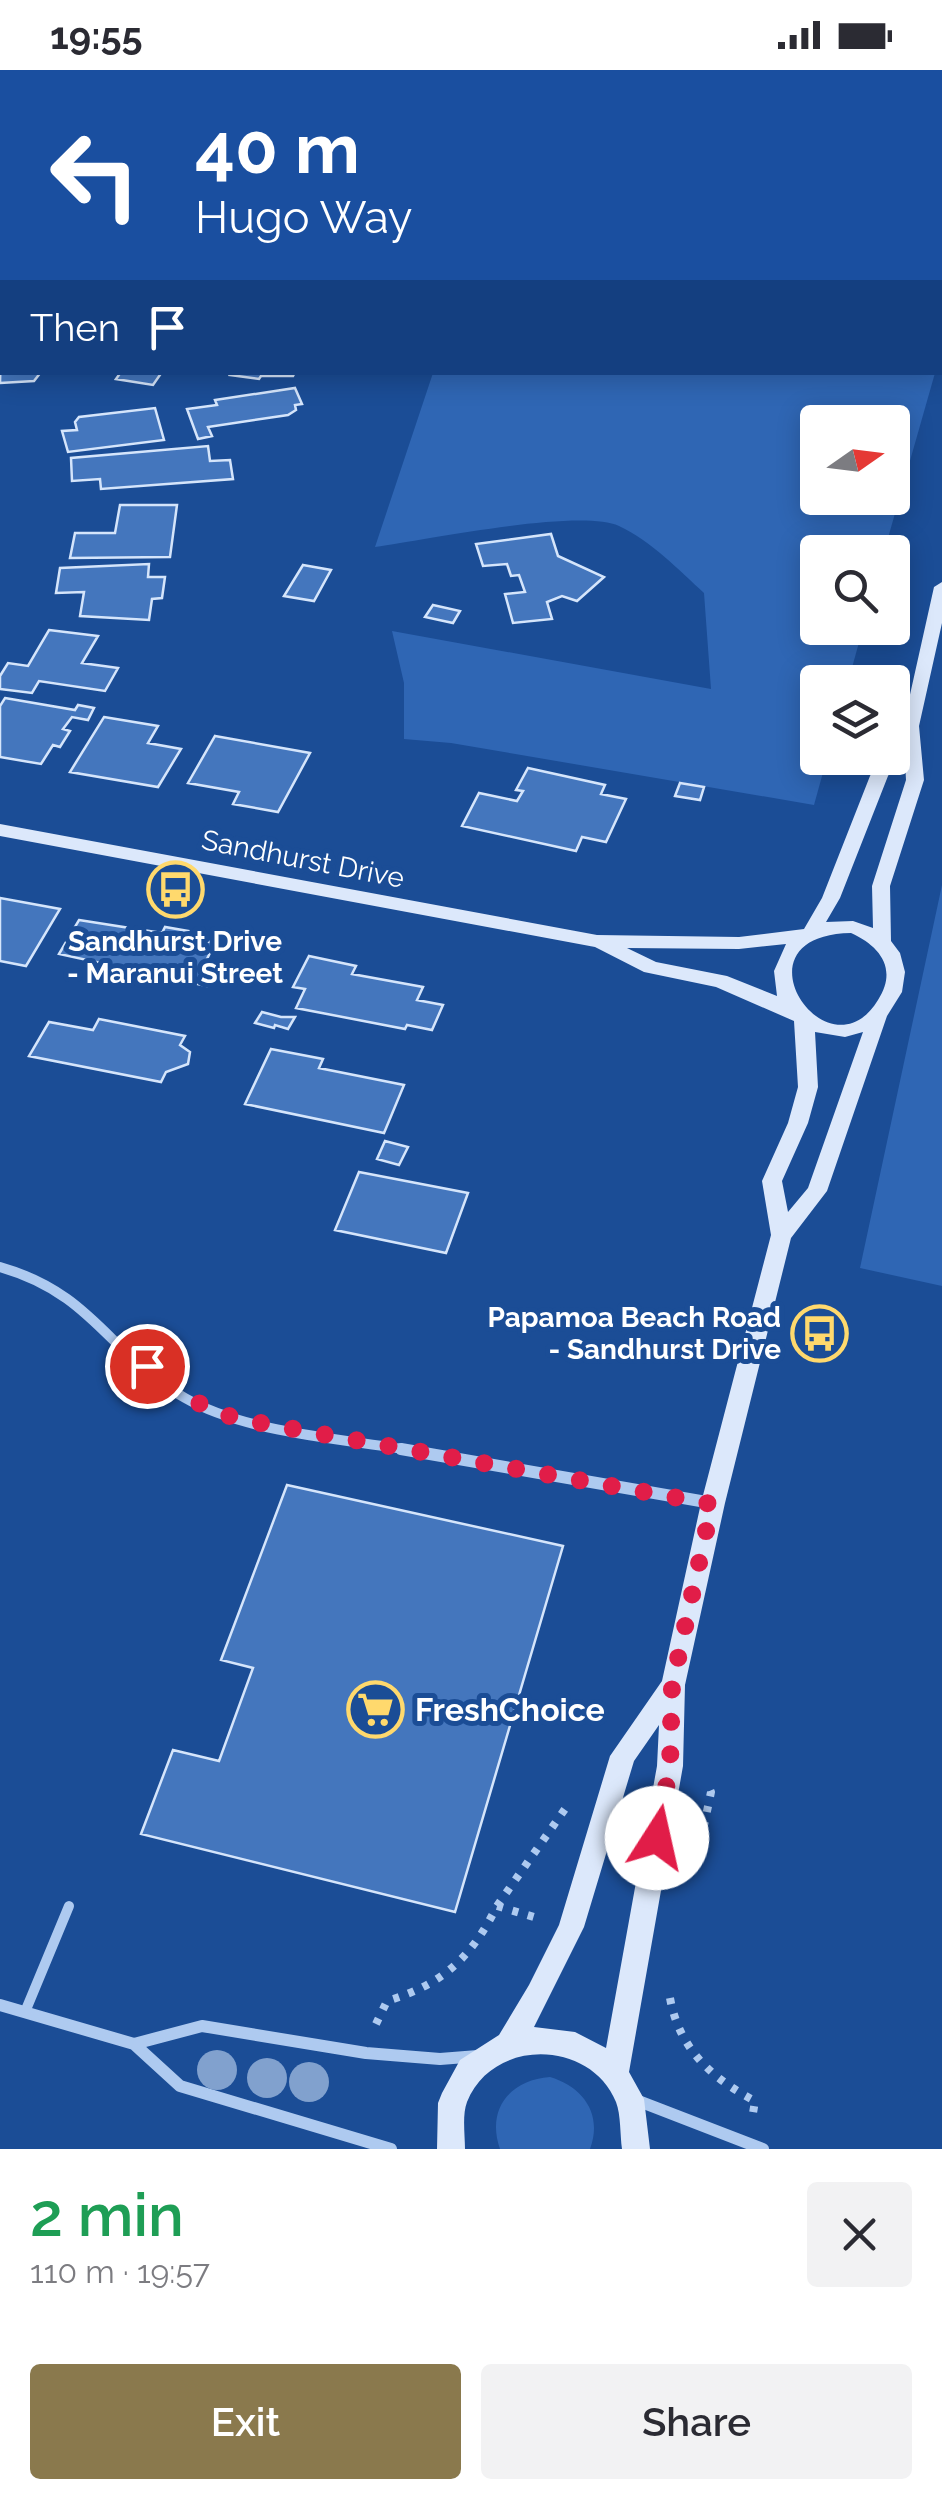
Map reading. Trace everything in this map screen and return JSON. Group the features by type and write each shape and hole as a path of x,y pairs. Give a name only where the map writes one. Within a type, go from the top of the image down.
{"main road":[{"path":"615,2072 670,1766 672,1686 712,1504 782,1235 816,1190 895,979 895,965 882,939 880,886 915,780 910,726 942,587"},
{"path":"808,935 831,898 880,775"},
{"name":"Sandhurst Drive","path":"0,830 597,941 739,944 808,935"},
{"path":"782,1235 772,1181 798,1124 808,1088 800,1014 782,988 783,974 792,948 823,928 853,926 882,939"},
{"name":"Sandhurst Drive","path":"597,941 651,967 720,981 800,1014"},
{"path":"800,1014 835,1030 860,1027 878,1017"},
{"path":"451,2149 452,2106 464,2078 497,2049 571,1927 622,1756 672,1686"},
{"path":"497,2049 536,2037 566,2040 592,2052 615,2072 630,2098 638,2126 636,2149"}],"street":[{"path":"0,1267 40,1278 71,1295 172,1390 202,1407 272,1426 712,1504"},
{"path":"0,2005 134,2044 180,2086 391,2149"},
{"path":"134,2044 202,2026 366,2053 440,2059 497,2049"},
{"path":"630,2098 763,2149"}],"lane":[{"path":"25,2012 69,1906"}],"path":[{"path":"693,1879 710,1792"},
{"path":"366,2053 387,2001 420,1992 464,1965 482,1940 497,1906 569,1802"},
{"path":"497,1906 552,1922"},
{"path":"670,1992 678,2030 691,2052 731,2090 754,2101 752,2118"}],"shaded area":[{"path":"432,375 934,375 910,461 910,405 800,405 800,515 895,515 889,535 800,535 800,645 858,645 853,665 800,665 800,775 822,775 814,805 451,743 404,739 404,683 392,631 711,689 704,593 664,557 619,526 599,521 538,523 375,547"},
{"path":"942,885 942,1286 860,1268"},
{"path":"550,2077 581,2095 592,2113 590,2149 500,2149 496,2121 505,2099 523,2084"}],"building":[{"path":"0,375 39,375 34,381 0,383"},
{"path":"119,375 160,375 153,385 116,379"},
{"path":"230,375 294,375 261,376 259,379"},
{"path":"295,388 302,404 295,405 296,410 288,415 208,427 212,436 198,439 187,409 217,405 215,400"},
{"path":"155,408 164,440 68,452 62,431 77,430 75,422 79,417"},
{"path":"208,446 210,461 230,460 233,479 101,489 100,479 72,481 71,458"},
{"path":"120,505 177,505 170,557 70,558 75,533 115,533"},
{"path":"551,534 558,556 604,577 577,601 562,596 547,602 552,619 513,623 505,594 525,592 519,575 511,576 507,564 483,566 476,544"},
{"path":"149,564 148,577 165,577 162,598 152,599 149,620 80,616 84,592 56,593 60,568"},
{"path":"303,565 331,570 314,601 284,596"},
{"path":"433,605 460,611 453,623 425,617"},
{"path":"49,630 98,636 82,663 118,668 105,691 39,681 32,693 0,689 0,676 8,663 28,666"},
{"path":"5,698 75,710 78,705 94,708 88,720 72,717 63,729 70,731 60,747 53,745 41,764 0,757 0,706"},
{"path":"104,717 158,726 148,743 181,749 158,787 70,772"},
{"path":"215,736 310,753 278,812 233,804 239,792 188,783"},
{"path":"528,768 605,785 601,794 626,799 606,842 582,837 576,851 462,826 479,793 517,801 523,791 516,790"},
{"path":"680,783 704,787 700,800 675,796"},
{"path":"0,898 60,909 26,966 0,961"},
{"path":"79,920 162,933 165,927 188,931 185,937 215,943 206,961 219,964 207,986 59,954"},
{"path":"309,956 356,966 352,974 423,987 417,1000 443,1005 432,1030 407,1025 405,1029 296,1008 305,989 293,987"},
{"path":"262,1012 295,1017 288,1029 275,1025 274,1028 255,1023"},
{"path":"99,1019 185,1036 180,1045 190,1052 188,1064 166,1072 161,1082 29,1056 49,1022 93,1030"},
{"path":"271,1049 323,1059 319,1068 404,1085 384,1133 245,1104"},
{"path":"385,1141 408,1147 399,1165 377,1159"},
{"path":"359,1172 468,1193 446,1253 335,1230"},
{"name":"FreshChoice","path":"287,1485 563,1546 455,1912 141,1834 173,1750 219,1761 253,1668 221,1660"}],"place":[{"name":"Sandhurst Drive - Maranui Street","path":"175,890"},
{"name":"Papamoa Beach Road - Sandhurst Drive","path":"820,1333"},
{"name":"FreshChoice","path":"376,1709"}],"route":[{"path":"147,1366 172,1390 202,1407 238,1419 712,1504 672,1686 670,1766 657,1838"}]}
